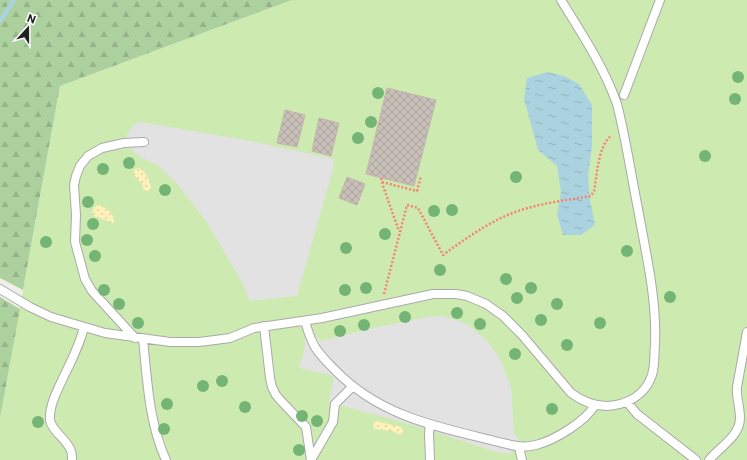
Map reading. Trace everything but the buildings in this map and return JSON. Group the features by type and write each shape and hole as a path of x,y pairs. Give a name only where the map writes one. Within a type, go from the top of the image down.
{"lane":[{"path":"0,289 30,307 51,317 105,333 170,342 200,342 230,338 254,328 330,317 433,294 467,296 486,304 512,324 571,393 579,399 595,405 613,406 627,402 638,396 643,391 652,374 656,323 652,289 617,104 604,72 561,0"},
{"path":"624,95 660,0"},
{"path":"144,142 124,143 102,148 88,156 80,166 74,185 76,214 75,242 85,279 92,291 139,338 160,447 166,460"},
{"path":"305,321 314,347 352,387 388,409 408,418 520,447 536,445 556,437 587,416 595,405"},
{"path":"264,326 272,387 276,395 306,427 311,460"},
{"path":"72,460 71,451 68,444 50,422 50,412 81,340 84,327"},
{"path":"709,460 737,431 740,425 736,394 747,332"},
{"path":"311,460 332,422 335,404 352,387"},
{"path":"627,402 637,414 696,460"},
{"path":"430,424 430,460"},
{"path":"520,447 522,460"}],"path":[{"path":"384,304 384,293 407,205 418,208 443,255 473,234 504,216 534,206 591,196 594,191 602,150 606,140 611,136"},
{"path":"382,182 417,192 421,176"},
{"path":"381,178 400,231"}],"green space":[{"path":"0,0 292,0 60,86 23,290 0,278"},
{"path":"292,0 747,0 747,460 0,460 0,418 60,86"},
{"path":"0,297 20,309 0,418"}],"sand":[{"path":"139,168 148,178 151,185 150,191 144,190 142,184 133,174 135,169"},
{"path":"99,205 110,212 114,223 94,216 92,211"},
{"path":"376,421 401,427 403,430 402,434 374,429 373,423"}],"shaded area":[{"path":"141,122 251,141 334,159 332,173 297,296 249,301 244,286 208,224 179,186 160,167 139,156 128,146 126,138 128,133 133,126"},
{"path":"442,316 460,321 470,326 488,342 500,359 511,387 514,434 519,439 511,454 500,453 419,427 329,402 334,376 299,368 304,352 304,340 318,337 320,341 322,341 364,330 428,317"}],"water":[{"path":"547,72 564,76 579,84 592,105 592,146 588,176 590,200 595,225 581,235 563,235 557,215 561,192 557,166 538,150 524,99 527,78"}],"waterway":[{"path":"0,21 14,0"}]}
